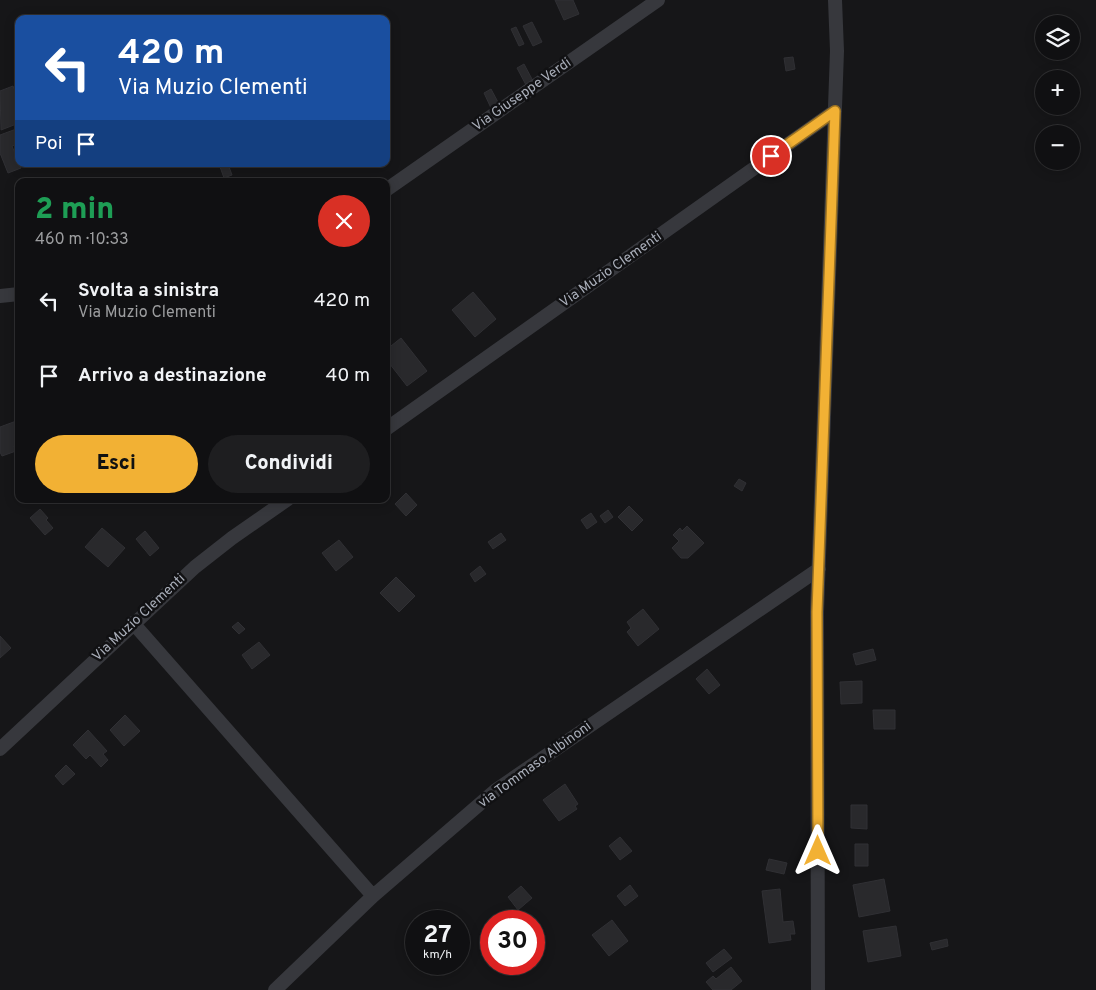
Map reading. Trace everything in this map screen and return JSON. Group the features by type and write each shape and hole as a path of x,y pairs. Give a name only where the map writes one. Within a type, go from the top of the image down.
{"street":[{"name":"Via Giuseppe Verdi","path":"390,187 658,0"},
{"path":"818,990 817,612 838,51 835,0"},
{"name":"Via Muzio Clementi","path":"390,426 835,111"},
{"path":"0,296 15,294"},
{"name":"Via Muzio Clementi","path":"0,749 133,623 208,557 282,503"},
{"name":"via Tommaso Albinoni","path":"275,990 373,896 504,785 819,570"},
{"path":"133,623 373,896"}],"building":[{"path":"555,0 573,0 579,14 564,20"},
{"path":"532,22 542,42 533,46 523,26"},
{"path":"516,27 524,44 519,46 511,29"},
{"path":"793,57 795,69 786,71 784,58"},
{"path":"524,64 533,81 526,85 517,68"},
{"path":"13,86 15,91 15,125 1,130 0,91"},
{"path":"491,89 499,104 491,108 484,93"},
{"path":"15,129 15,145 12,146 15,153 15,167 21,168 8,173 0,153 0,135"},
{"path":"220,167 229,167 232,175 224,178"},
{"path":"473,292 496,319 475,337 452,310"},
{"path":"401,338 427,371 407,386 390,364 390,347"},
{"path":"15,421 15,451 2,456 0,452 0,427"},
{"path":"739,479 746,483 742,491 734,486"},
{"path":"406,493 417,505 406,516 395,504"},
{"path":"629,506 643,520 632,531 618,517"},
{"path":"40,509 48,518 46,520 53,528 45,535 30,518"},
{"path":"608,510 613,517 605,523 600,516"},
{"path":"591,513 597,522 587,529 581,520"},
{"path":"687,526 704,543 688,558 681,558 672,548 679,541 673,535 680,528 682,531"},
{"path":"102,528 125,548 108,567 85,547"},
{"path":"145,531 159,548 150,556 136,539"},
{"path":"501,533 506,540 493,549 488,542"},
{"path":"339,540 353,557 336,571 322,553"},
{"path":"480,566 486,574 475,582 470,574"},
{"path":"396,577 415,596 399,612 380,593"},
{"path":"643,609 659,629 638,646 627,632 631,628 627,622"},
{"path":"238,622 245,629 239,634 232,627"},
{"path":"0,636 11,648 0,658"},
{"path":"259,642 270,655 252,669 242,655"},
{"path":"873,649 876,660 856,665 853,654"},
{"path":"707,669 720,685 709,694 696,679"},
{"path":"862,681 862,703 841,704 840,682"},
{"path":"873,710 895,710 895,729 874,729"},
{"path":"125,715 140,731 124,746 110,730"},
{"path":"88,730 107,751 103,754 108,760 101,767 90,755 86,759 73,745"},
{"path":"66,765 75,774 63,785 55,776"},
{"path":"565,784 578,804 575,806 577,809 559,821 543,800"},
{"path":"851,805 867,805 867,829 851,828"},
{"path":"620,837 632,851 620,860 609,846"},
{"path":"855,844 868,844 868,866 855,866"},
{"path":"769,859 787,863 784,874 766,870"},
{"path":"884,879 890,911 859,917 853,885"},
{"path":"630,885 638,896 625,906 617,896"},
{"path":"521,886 532,898 518,910 508,897"},
{"path":"780,889 783,922 793,921 795,934 790,934 791,940 769,943 762,891"},
{"path":"612,920 628,941 609,956 592,935"},
{"path":"896,926 901,956 868,962 863,931"},
{"path":"947,939 948,946 932,950 930,943"},
{"path":"724,949 732,958 713,972 706,963"},
{"path":"731,967 742,981 731,990 713,990 706,982 713,976 716,979"}],"route":[{"path":"771,156 835,111 817,612 818,851"}]}
